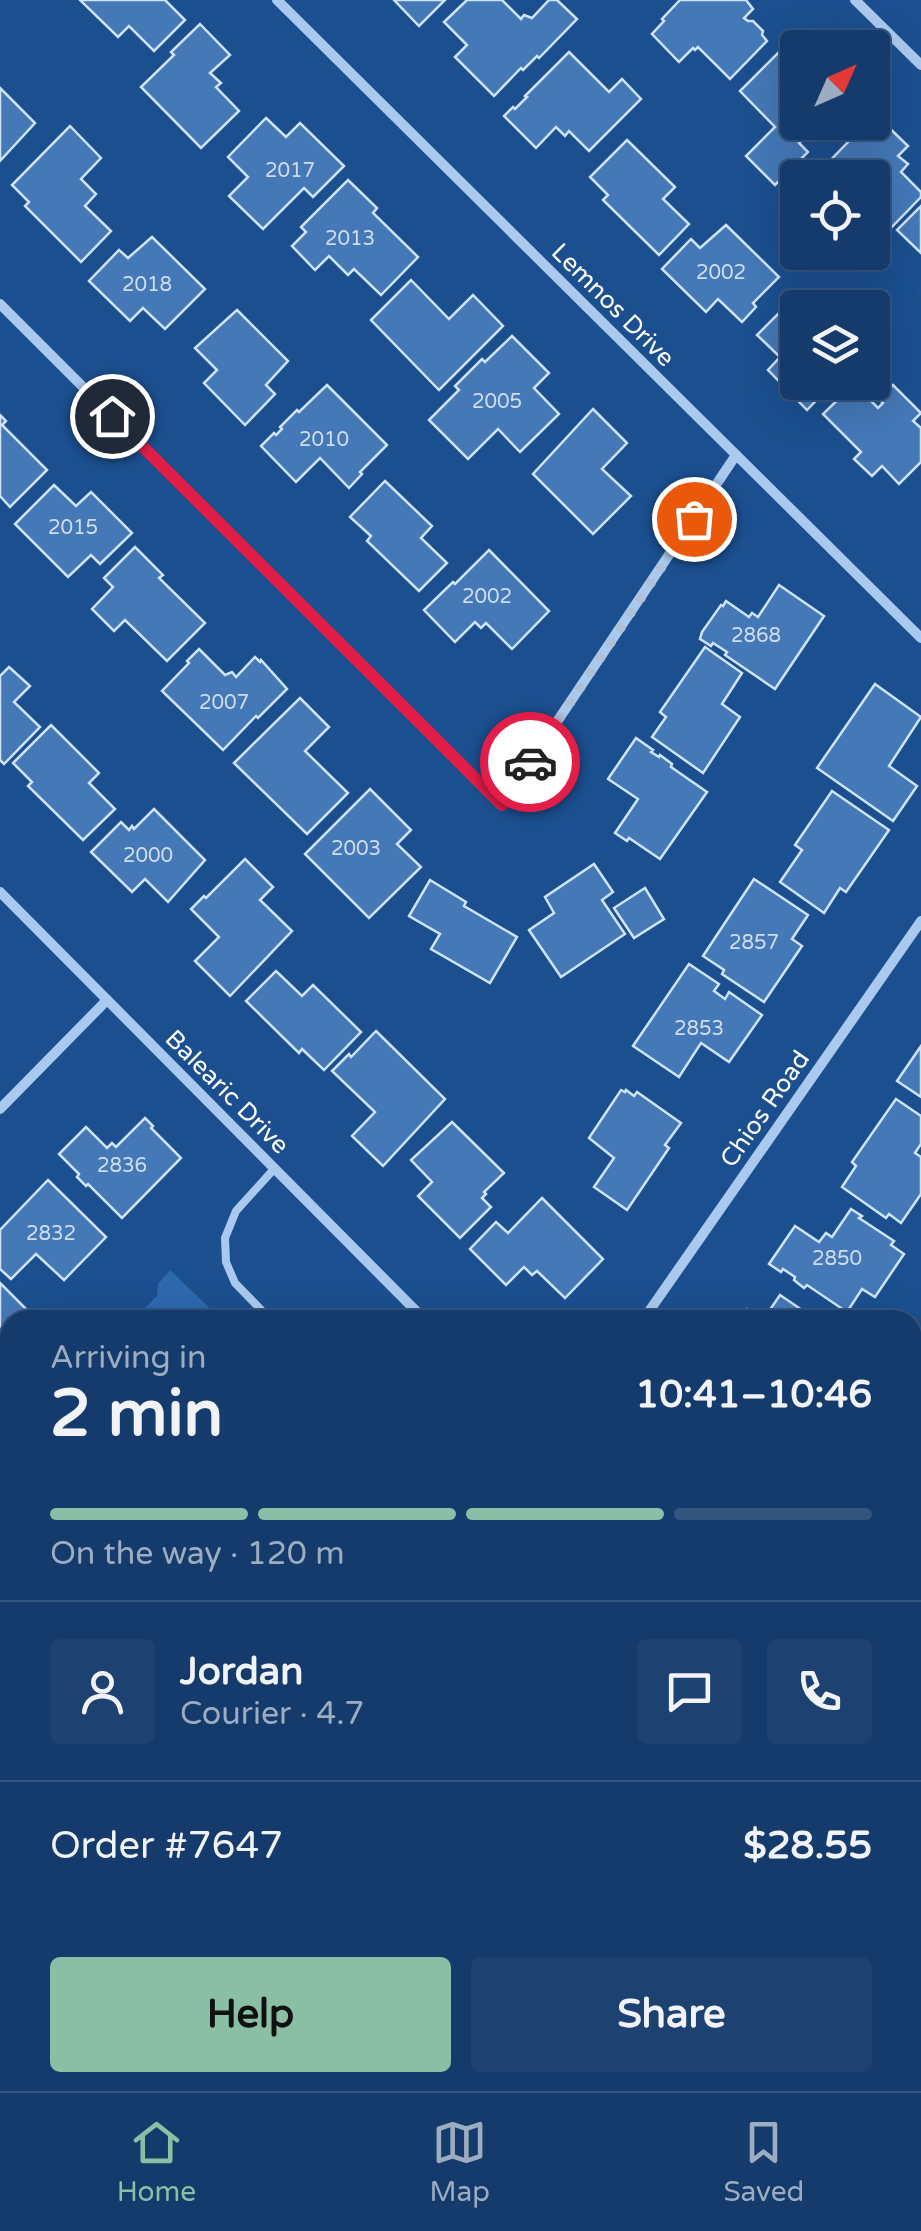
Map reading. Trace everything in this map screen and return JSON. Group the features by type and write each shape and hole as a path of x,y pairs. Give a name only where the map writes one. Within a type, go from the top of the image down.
{"street":[{"name":"Lemnos Drive","path":"277,0 921,638"},
{"path":"855,0 921,65"},
{"path":"0,304 502,805 736,455"},
{"name":"Balearic Drive","path":"0,892 415,1310"},
{"name":"Chios Road","path":"650,1310 921,921"},
{"path":"0,1109 106,1000"}],"lane":[{"path":"261,1310 235,1283 226,1262 225,1238 236,1211 274,1169"}],"shaded area":[{"path":"170,1270 212,1310 143,1310 157,1296 158,1284"}],"building":[{"path":"80,0 165,0 185,20 154,51 129,26 118,37"},
{"path":"394,0 445,0 419,26"},
{"path":"467,0 502,0 521,19 524,15 532,18 549,0 557,0 577,19 494,96 455,57 467,45 444,22"},
{"path":"680,0 746,0 753,9 744,18 763,31 767,41 730,79 698,47 679,62 652,34"},
{"path":"200,24 230,55 210,73 221,83 216,87 239,111 201,148 141,87"},
{"path":"780,51 780,140 802,140 799,143 808,152 800,160 780,160 780,180 775,185 746,156 775,127 740,91"},
{"path":"569,52 609,92 622,79 641,99 589,151 569,131 565,136 556,127 536,148 504,116"},
{"path":"0,88 35,123 0,161"},
{"path":"266,118 286,137 300,123 344,166 313,197 304,188 263,229 229,196 248,177 228,157"},
{"path":"70,126 101,158 81,179 96,194 85,206 111,231 81,262 25,206 29,202 12,185"},
{"path":"890,128 908,146 898,156 908,164 901,172 921,192 921,197 890,229 890,160 831,160 848,142 890,140"},
{"path":"627,140 675,187 663,199 689,224 659,255 603,200 608,195 590,177"},
{"path":"348,180 377,208 373,213 418,257 381,295 354,269 348,275 329,256 315,270 292,246 306,232 301,227"},
{"path":"921,206 921,253 897,230"},
{"path":"726,225 779,277 753,303 756,307 742,322 718,299 706,312 662,269 691,239 700,248"},
{"path":"152,237 205,289 165,329 143,308 130,321 89,281 119,250 128,258"},
{"path":"411,280 449,319 473,295 503,326 439,390 371,320"},
{"path":"237,310 288,361 266,385 275,394 245,425 204,383 217,370 195,348"},
{"path":"780,312 780,357 757,335"},
{"path":"512,336 549,373 534,388 559,414 520,452 498,429 468,459 429,420 459,390 455,386"},
{"path":"780,357 780,382 768,370"},
{"path":"327,385 387,445 349,488 320,458 296,482 261,446"},
{"path":"893,385 921,413 913,421 921,428 921,462 899,484 882,466 872,476 854,459 861,452 823,414 837,400 870,400 878,408 883,403 880,400 890,400"},
{"path":"797,400 817,400 807,410"},
{"path":"593,409 627,443 602,469 631,496 593,534 533,474"},
{"path":"0,415 6,421 2,425 47,470 10,507 0,496"},
{"path":"385,481 432,526 421,538 447,563 419,591 367,541 371,536 350,517"},
{"path":"54,485 76,506 91,492 132,533 100,564 91,555 68,577 15,524"},
{"path":"135,547 163,575 159,578 205,623 167,661 125,620 114,631 92,609 113,587 104,578"},
{"path":"489,550 549,611 512,649 486,623 481,628 475,622 455,642 424,610"},
{"path":"779,585 824,616 775,689 725,655 727,652 700,639 726,601 749,617 752,613 758,617"},
{"path":"705,647 742,673 722,704 740,717 703,773 652,737 666,717 660,712"},
{"path":"199,649 225,675 232,672 236,677 255,657 287,689 223,750 162,691"},
{"path":"9,667 30,686 14,702 40,727 4,764 0,760 0,676"},
{"path":"875,684 921,717 889,766 917,786 893,821 817,768"},
{"path":"300,698 329,727 305,751 348,793 307,834 234,763"},
{"path":"51,725 99,773 89,783 115,809 83,840 28,786 32,782 13,763"},
{"path":"636,738 707,792 660,859 615,833 638,799 608,779"},
{"path":"370,789 411,830 397,844 421,867 369,918 305,854"},
{"path":"832,791 889,830 846,892 840,888 824,913 780,882 802,850 795,845"},
{"path":"154,809 205,860 168,902 145,879 132,892 91,852 121,822 129,830 132,826 134,829"},
{"path":"245,859 273,887 260,900 292,931 230,996 195,961 219,937 191,909"},
{"path":"594,864 613,892 602,900 625,934 561,977 529,930 554,913 545,897"},
{"path":"754,879 808,915 792,939 802,946 764,1002 703,956"},
{"path":"430,880 466,902 464,906 517,937 490,983 431,949 440,934 409,916"},
{"path":"645,888 664,919 634,938 614,908"},
{"path":"689,964 719,984 714,991 725,999 729,992 762,1015 729,1062 701,1043 679,1077 633,1046"},
{"path":"276,971 302,996 313,985 361,1032 324,1070 302,1049 299,1053 246,1001"},
{"path":"376,1031 445,1099 383,1166 352,1136 375,1112 332,1071"},
{"path":"921,1046 921,1097 897,1081"},
{"path":"621,1090 634,1096 637,1092 681,1123 627,1210 594,1187 614,1158 589,1138"},
{"path":"896,1099 921,1116 921,1144 915,1153 921,1157 921,1194 901,1223 889,1214 886,1218 842,1187 856,1166 852,1162"},
{"path":"145,1118 181,1158 122,1218 77,1177 79,1174 59,1154 86,1127 107,1148 112,1143 116,1147"},
{"path":"452,1122 504,1173 484,1192 482,1198 491,1207 460,1238 418,1196 432,1182 411,1160"},
{"path":"48,1180 106,1237 64,1280 36,1254 11,1279 0,1269 0,1230"},
{"path":"542,1198 603,1259 565,1298 537,1271 532,1275 524,1267 506,1285 470,1249 496,1222 508,1233"},
{"path":"851,1209 894,1241 891,1245 904,1254 875,1297 862,1289 848,1310 807,1285 804,1288 795,1277 769,1264 795,1226 819,1242 826,1233 832,1237"},
{"path":"0,1283 27,1310 0,1310"},
{"path":"780,1295 802,1310 770,1310"}],"way so far":[{"path":"530,762 694,519"}],"route":[{"path":"112,416 502,805 530,762"}]}
